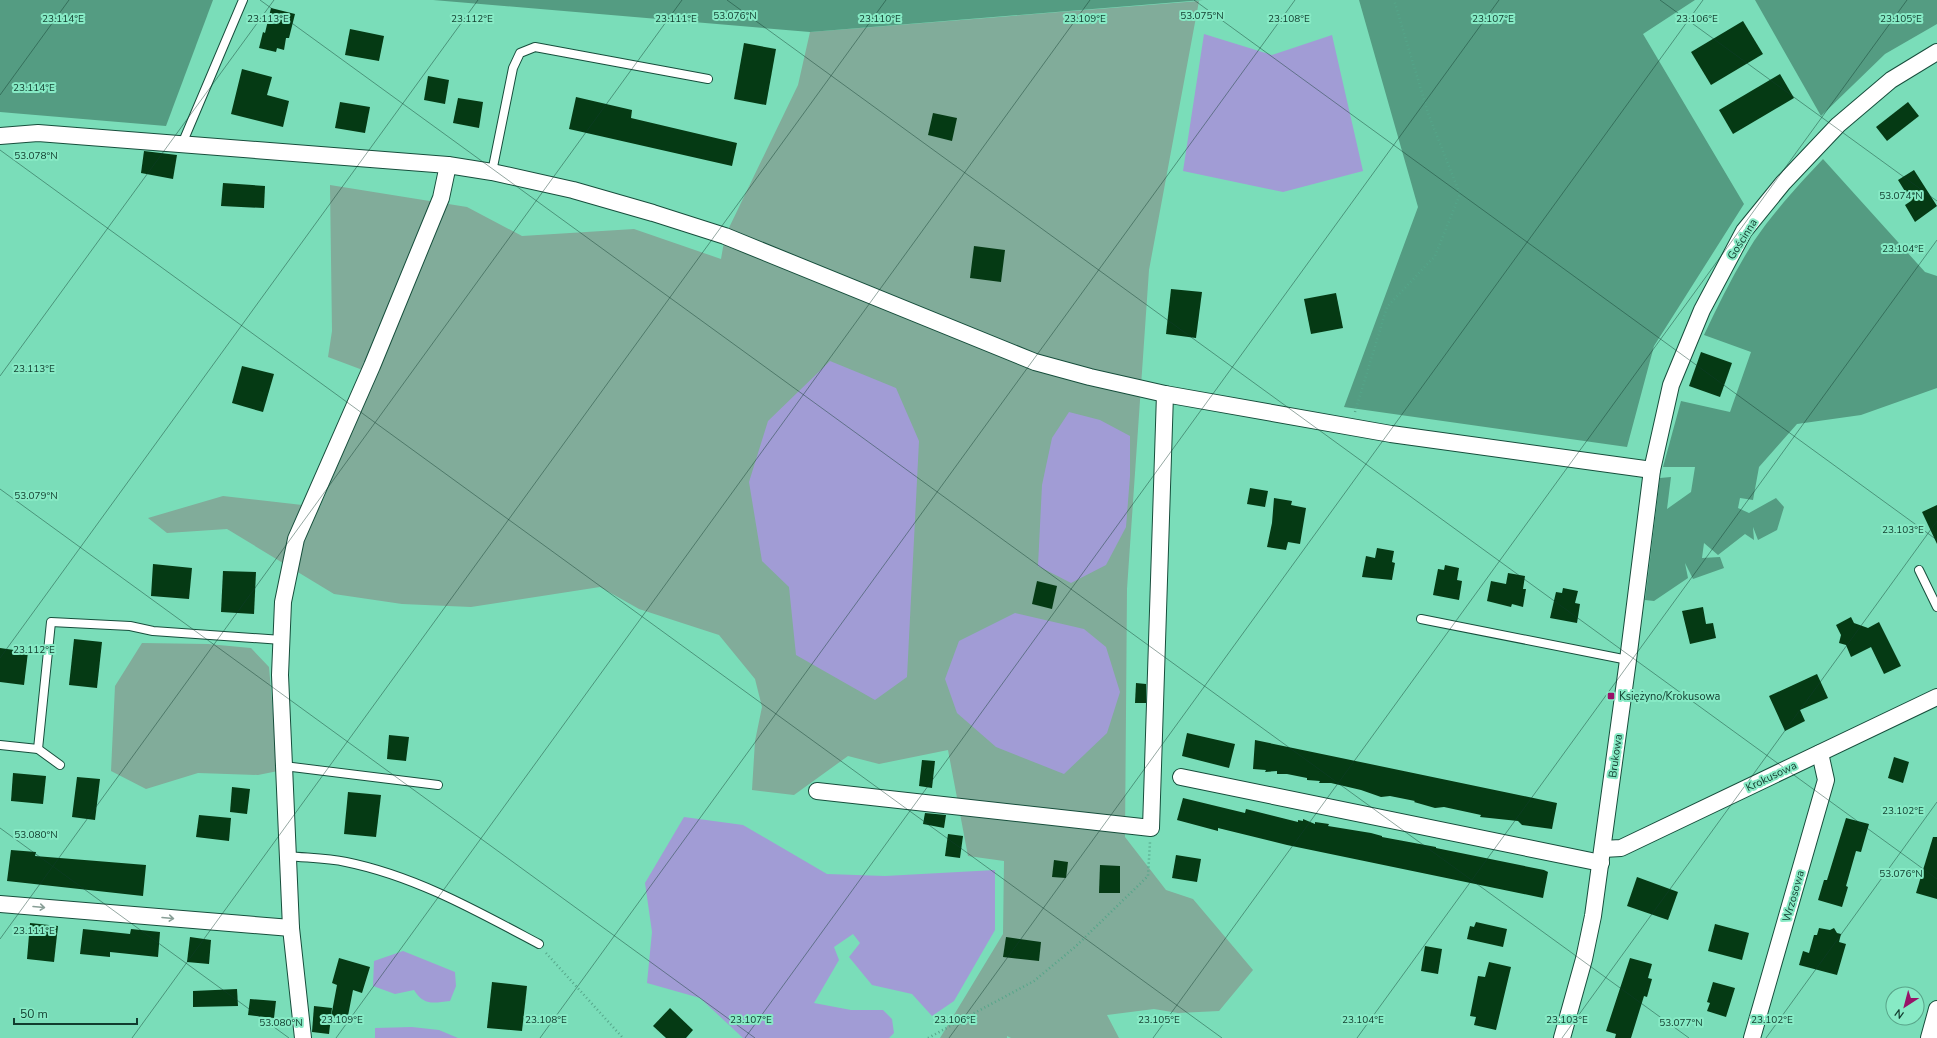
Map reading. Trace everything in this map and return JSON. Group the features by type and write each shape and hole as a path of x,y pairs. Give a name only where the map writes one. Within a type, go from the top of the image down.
{"street":[{"name":"Gościnna","path":"1652,470 1671,385 1702,310 1744,231 1783,183 1838,125 1891,80 1937,52"},
{"path":"0,136 38,133 448,165 492,172 573,190 653,213 742,242 1035,362 1090,377 1165,394 1391,434 1652,470"},
{"path":"303,1038 292,928 288,856 280,675 283,602 296,539 372,366 441,198 448,165"},
{"path":"817,791 1151,828 1165,394"},
{"name":"Brukowa","path":"1562,1038 1584,958 1602,856 1652,470"},
{"name":"Krokusowa","path":"1181,777 1602,856 1937,697"},
{"name":"Wrzosowa","path":"1752,1038 1826,780 1820,753"},
{"path":"0,904 292,928"},
{"path":"1929,1038 1937,1009"}],"lane":[{"path":"182,144 243,0"},
{"path":"492,172 513,68 520,53 536,47 708,79"},
{"path":"1919,570 1937,607"},
{"path":"1422,619 1628,660"},
{"path":"38,749 51,622 130,626 153,631 282,640"},
{"path":"0,745 38,749 60,766"},
{"path":"284,766 438,785"},
{"path":"288,856 345,862 399,876 471,907 538,944"}],"path":[{"path":"1353,416 1387,307 1434,256 1460,194 1429,116 1394,0"},
{"path":"928,1038 1034,982 1075,947 1148,876 1151,828"},
{"path":"538,944 566,977 623,1038"}],"green space":[{"path":"0,0 213,0 166,126 0,112"},
{"path":"433,0 1203,0 810,32"},
{"path":"1359,0 1695,0 1643,34 1744,204 1654,346 1627,447 1344,407 1418,207"},
{"path":"1755,0 1937,0 1937,24 1885,54 1821,116"},
{"path":"1199,1 1149,270 1127,589 1125,837 1166,890 1193,899 1253,970 1219,1011 1178,1013 1154,1009 1107,1015 1119,1038 1011,1038 1007,1036 1007,1038 940,1038 1003,934 1004,861 968,856 948,750 879,764 848,756 794,795 752,790 755,741 762,707 755,679 719,635 639,609 600,587 471,607 402,604 334,594 227,529 167,533 148,518 223,496 320,507 376,375 328,357 332,331 330,185 467,207 522,236 634,229 721,259 725,236 798,85 810,32"},
{"path":"1823,159 1925,272 1937,276 1937,388 1861,415 1797,424 1759,467 1753,500 1740,498 1738,508 1749,513 1776,498 1784,507 1777,530 1758,540 1753,527 1754,540 1745,534 1718,555 1704,543 1702,558 1720,557 1724,568 1693,579 1685,563 1688,578 1654,601 1645,600 1660,478 1671,477 1667,509 1691,492 1695,467 1663,467 1681,401 1730,412 1751,352 1704,335 1740,264 1754,241 1769,220"},
{"path":"142,643 208,644 251,648 269,667 278,771 258,775 198,773 146,789 111,771 115,686"}],"shaded area":[{"path":"1204,34 1272,55 1332,35 1363,171 1283,192 1183,171"},
{"path":"830,361 896,388 919,441 907,677 875,700 796,655 789,587 762,561 749,482 768,421"},
{"path":"1069,412 1100,420 1130,436 1130,476 1126,527 1106,565 1071,583 1038,566 1042,485 1052,438"},
{"path":"1015,613 1084,629 1106,647 1120,692 1107,733 1064,774 996,747 957,713 945,679 959,641"},
{"path":"684,817 743,825 827,874 885,876 995,870 995,930 954,1001 932,1016 912,994 872,985 849,957 860,943 853,934 834,947 839,960 814,1003 851,1010 883,1010 892,1019 894,1033 889,1038 743,1038 700,998 647,983 652,932 645,883"},
{"path":"403,951 455,972 456,986 450,1001 434,1003 421,999 414,990 395,994 373,986 374,961"},
{"path":"412,1027 439,1030 458,1038 375,1038 375,1028"}],"building":[{"path":"271,8 295,14 289,38 286,38 284,50 277,48 276,52 259,48 263,32 265,33"},
{"path":"1743,21 1763,54 1711,85 1691,52"},
{"path":"350,29 384,36 379,61 345,55"},
{"path":"744,43 776,49 766,105 734,99"},
{"path":"242,69 272,77 267,95 289,101 283,127 231,114"},
{"path":"1780,74 1794,98 1733,134 1719,110"},
{"path":"428,76 449,80 445,104 424,100"},
{"path":"576,97 632,110 631,118 737,143 732,166 569,129"},
{"path":"458,98 483,102 479,128 453,123"},
{"path":"340,102 370,107 365,133 335,128"},
{"path":"1908,102 1919,116 1887,141 1876,127"},
{"path":"933,113 957,118 952,141 928,135"},
{"path":"144,151 177,155 173,179 141,173"},
{"path":"1914,170 1937,206 1915,222 1905,205 1911,201 1898,180"},
{"path":"223,183 265,186 264,208 221,206"},
{"path":"974,246 1005,250 1001,282 970,278"},
{"path":"1171,289 1202,292 1196,338 1166,334"},
{"path":"1336,293 1343,328 1311,334 1304,299"},
{"path":"1701,352 1732,363 1720,397 1689,386"},
{"path":"242,366 274,374 263,412 232,403"},
{"path":"1250,488 1268,491 1265,507 1247,504"},
{"path":"1274,498 1292,501 1291,505 1306,508 1300,544 1288,542 1286,550 1267,547 1272,523"},
{"path":"1937,505 1937,544 1922,512"},
{"path":"1377,548 1394,551 1392,562 1395,563 1392,580 1362,577 1366,556 1375,558"},
{"path":"153,564 192,568 189,599 151,596"},
{"path":"1445,565 1459,568 1457,580 1462,581 1459,600 1433,595 1438,569 1444,570"},
{"path":"223,571 256,572 254,614 221,612"},
{"path":"1508,573 1525,576 1523,589 1526,589 1523,607 1512,604 1511,607 1487,601 1491,581 1506,584"},
{"path":"1037,581 1057,586 1052,609 1032,604"},
{"path":"1563,588 1578,591 1575,603 1580,604 1577,623 1550,618 1556,592 1562,593"},
{"path":"1703,607 1706,624 1713,623 1716,638 1690,644 1682,611"},
{"path":"1851,617 1854,623 1868,628 1879,622 1901,666 1884,674 1871,647 1851,657 1846,645 1839,643 1841,635 1836,625"},
{"path":"74,639 102,642 97,688 69,685"},
{"path":"0,648 28,652 24,685 0,682"},
{"path":"1817,674 1828,698 1800,710 1805,721 1785,731 1769,696"},
{"path":"1136,683 1146,684 1146,703 1135,703"},
{"path":"1187,733 1235,744 1229,768 1182,756"},
{"path":"389,735 409,737 406,761 387,759"},
{"path":"1255,740 1557,803 1552,829 1522,825 1518,821 1480,817 1481,815 1444,807 1435,808 1414,802 1415,801 1390,796 1381,797 1361,790 1331,783 1319,783 1320,781 1307,780 1307,778 1287,774 1277,774 1277,771 1265,772 1266,770 1253,769"},
{"path":"1894,757 1909,762 1903,783 1888,778"},
{"path":"922,760 935,761 932,788 919,786"},
{"path":"13,773 46,776 43,804 11,801"},
{"path":"77,777 100,779 95,820 72,817"},
{"path":"232,787 250,789 247,814 230,812"},
{"path":"348,792 381,795 376,837 344,834"},
{"path":"1183,798 1245,813 1246,809 1298,822 1298,820 1303,821 1303,819 1315,824 1315,822 1329,824 1328,826 1371,833 1382,837 1544,870 1548,872 1543,898 1287,845 1218,828 1218,831 1177,820"},
{"path":"925,813 946,815 944,828 923,824"},
{"path":"199,815 231,818 229,841 196,837"},
{"path":"1846,818 1869,824 1861,852 1856,851 1846,886 1848,887 1842,907 1818,900 1824,880 1827,880"},
{"path":"948,834 963,836 960,858 945,856"},
{"path":"1933,837 1937,837 1937,899 1916,893"},
{"path":"11,850 36,852 35,856 146,865 143,896 7,881"},
{"path":"1176,855 1201,859 1197,882 1172,878"},
{"path":"1054,860 1068,862 1066,878 1052,877"},
{"path":"1100,865 1120,866 1120,893 1099,893"},
{"path":"1637,877 1678,892 1668,920 1627,906"},
{"path":"1476,922 1507,929 1503,947 1467,939 1470,926 1474,927"},
{"path":"30,923 58,926 54,962 27,959"},
{"path":"1715,924 1749,933 1742,960 1708,951"},
{"path":"1819,928 1830,930 1834,928 1837,933 1841,934 1839,942 1846,944 1837,975 1799,965 1803,951 1809,953 1814,935 1817,935"},
{"path":"83,929 130,934 131,929 160,932 158,957 110,952 110,957 80,954"},
{"path":"190,937 211,940 209,964 187,962"},
{"path":"1006,937 1041,942 1039,961 1003,957"},
{"path":"1425,946 1442,949 1438,974 1421,971"},
{"path":"339,958 370,967 362,993 353,990 347,1021 331,1017 337,985 332,983"},
{"path":"1630,958 1652,964 1648,978 1652,979 1647,997 1644,996 1631,1038 1615,1038 1616,1034 1606,1031"},
{"path":"1489,962 1511,967 1496,1030 1474,1025 1476,1017 1470,1016 1478,976 1485,977"},
{"path":"492,982 527,986 522,1031 487,1028"},
{"path":"1713,982 1735,988 1726,1017 1707,1011 1710,1003 1707,1002"},
{"path":"237,989 238,1006 193,1007 193,991"},
{"path":"250,999 276,1001 274,1018 248,1015"},
{"path":"314,1006 332,1008 329,1034 312,1032"},
{"path":"670,1008 693,1030 686,1038 666,1038 653,1026"}],"place":[{"name":"Księżyno/Krokusowa","path":"1611,696"}]}
